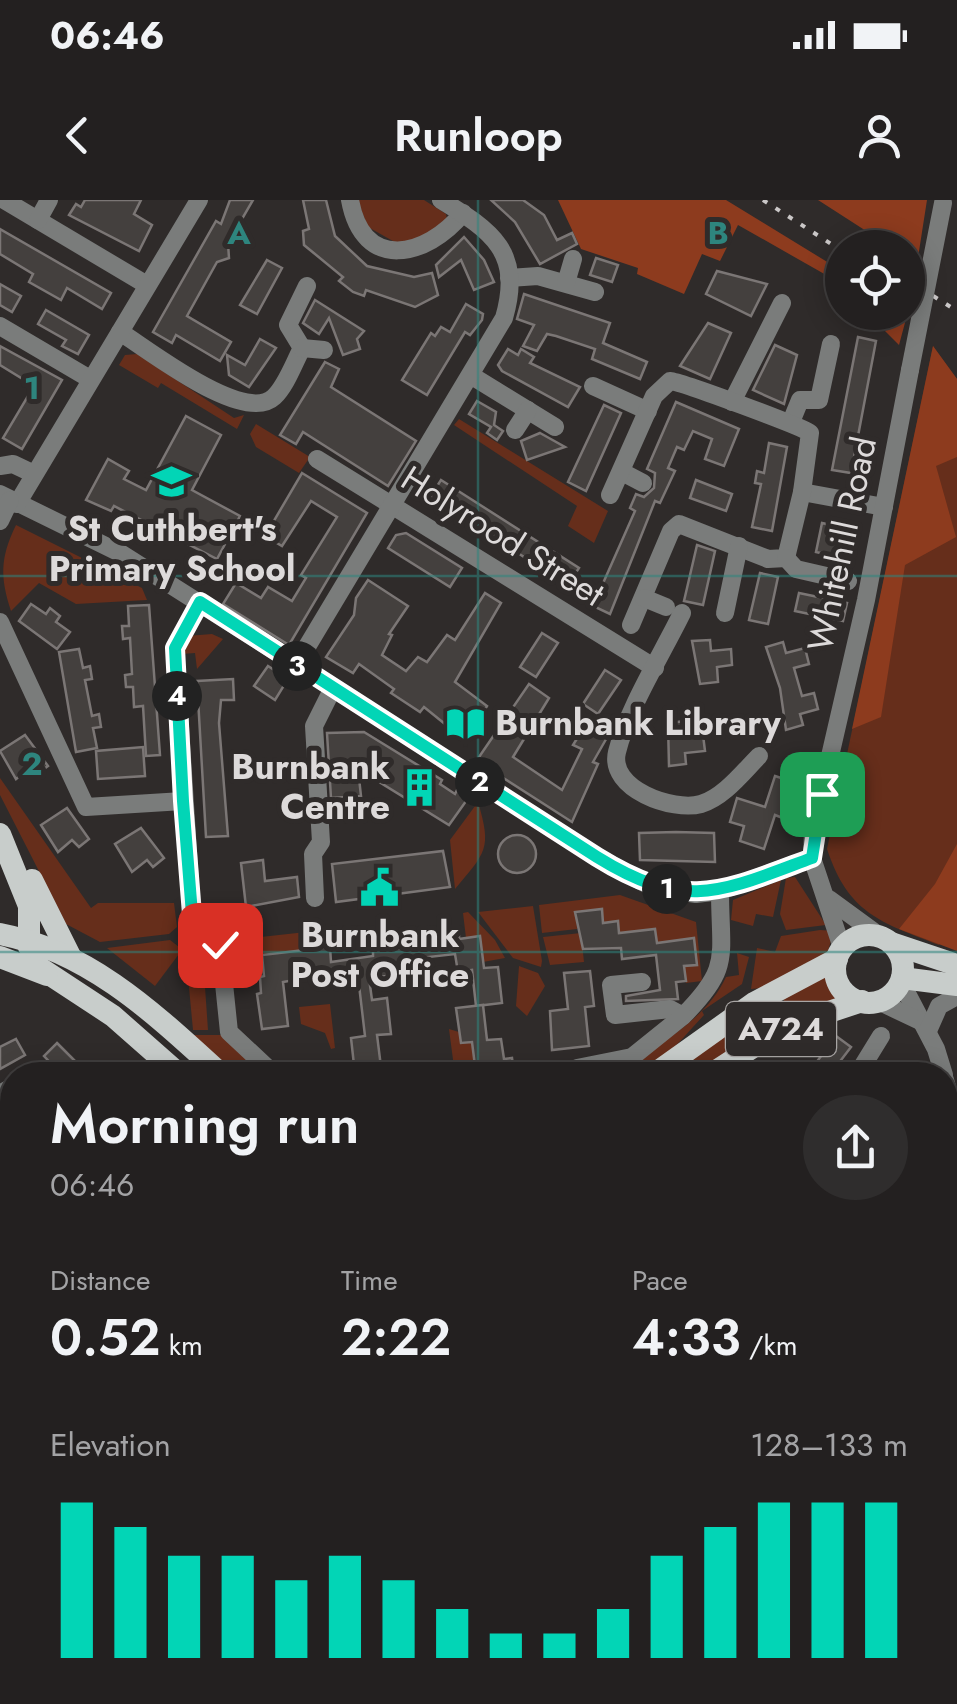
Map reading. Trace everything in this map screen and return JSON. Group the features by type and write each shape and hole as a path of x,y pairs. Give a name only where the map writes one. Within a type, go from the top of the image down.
{"main road":[{"path":"0,834 29,906 29,940 36,963 113,1016 165,1062"},
{"path":"0,890 9,856"},
{"path":"9,856 30,876 70,956"},
{"path":"0,934 70,956 108,978 207,1062"},
{"name":"A724","path":"671,1062 754,1003 839,954 860,936 886,940"},
{"path":"0,956 14,952 29,940"},
{"path":"886,940 957,964"},
{"path":"886,940 902,959 902,980 957,985"},
{"name":"A724","path":"839,954 840,986 870,1001"},
{"path":"0,956 50,975"},
{"name":"A724","path":"730,1062 784,1027 870,1001 902,980"}],"street":[{"path":"4,200 147,285"},
{"path":"38,220 50,200"},
{"path":"0,521 9,499 34,474 199,200"},
{"path":"350,200 353,216 374,242 410,252 444,236 463,213"},
{"path":"296,665 504,318 509,278 500,244 490,231 442,200"},
{"name":"Whitehill Road","path":"839,954 829,898 812,858 813,830 884,507 944,201"},
{"path":"566,282 572,259"},
{"path":"509,278 538,276 595,292"},
{"path":"302,348 288,325 307,286"},
{"path":"732,402 782,302"},
{"path":"0,326 90,379"},
{"path":"120,332 232,401 249,405 275,396 302,348"},
{"path":"790,422 800,400 819,400 831,344"},
{"path":"302,348 324,350"},
{"path":"472,376 556,426"},
{"path":"610,495 660,386 670,381 790,422 810,433 802,492 786,558"},
{"path":"592,386 648,411"},
{"path":"515,430 528,410"},
{"name":"Holyrood Street","path":"318,459 655,668"},
{"path":"0,466 13,464 34,474"},
{"path":"622,472 644,483"},
{"path":"802,492 884,507"},
{"path":"9,499 122,554 621,872 652,887 696,894 720,891 812,858"},
{"path":"632,625 671,531 679,524 768,558 786,558 796,569 848,581"},
{"path":"725,613 740,546"},
{"path":"644,598 674,610 655,668 616,753 621,779 628,787 686,806 702,804 716,798 760,756"},
{"path":"200,602 175,648 192,914 220,945 227,1026 234,1040 260,1062"},
{"path":"0,622 86,808 183,801"},
{"path":"315,898 312,854 322,842 314,726 333,688"},
{"path":"607,1062 632,1057 714,985 720,972 720,891"},
{"path":"829,898 886,940"},
{"path":"902,980 938,1062"},
{"path":"642,982 611,985 615,1015 670,1009 682,1016"},
{"path":"925,1027 939,1006 957,996"},
{"path":"870,1001 925,1027"},
{"path":"865,1062 882,1036"}],"shaded area":[{"path":"357,200 424,200 446,214 448,225 400,245 368,227"},
{"path":"558,200 726,200 825,261 825,274 738,225 720,261 702,254 684,294 637,274 638,268 581,249"},
{"path":"818,200 927,200 922,230 865,230"},
{"path":"884,330 903,330 899,345"},
{"path":"933,346 957,379 957,901 939,945 883,921 856,901 835,871 827,849"},
{"path":"933,346 957,379 957,457 936,466 956,537 905,565 881,717 852,729"},
{"path":"137,354 234,418 244,415 237,429 161,383 158,388 119,365 125,355"},
{"path":"459,419 608,511 594,543 568,526 577,506 454,425"},
{"path":"256,424 310,457 299,473 256,447 250,434"},
{"path":"16,525 142,588 147,600 76,604 39,583 11,611 3,568"},
{"path":"212,634 223,639 197,669 195,653 182,654 187,636"},
{"path":"0,778 91,908 98,903 174,903 177,927 169,934 100,942 66,924 0,795"},
{"path":"478,802 485,830 483,849 455,889 450,840"},
{"path":"957,844 957,951 899,929 935,884"},
{"path":"795,877 826,925 786,930 780,914 786,878"},
{"path":"781,880 773,917 756,914 753,926 731,920 733,900"},
{"path":"620,895 696,922 702,981 686,983 684,966 696,965 657,945 655,929 619,933 618,922 603,923 602,910 576,912 577,929 542,933 539,905"},
{"path":"533,906 541,967 513,958 478,912"},
{"path":"468,912 495,940 505,958 483,962 480,936 466,938 463,913"},
{"path":"834,931 827,954 761,988 751,989 757,948 775,952 781,936"},
{"path":"306,932 303,950 263,955 264,971 244,973 242,939"},
{"path":"581,933 584,962 550,965 543,937"},
{"path":"170,940 179,947 179,954 155,986 107,948"},
{"path":"210,943 214,957 203,958 208,1030 193,1030 186,956 195,945"},
{"path":"737,953 749,957 742,984 702,1011 704,1015 664,1057 656,1062 626,1062 678,1032 706,1006 726,977 739,975"},
{"path":"519,966 538,973 545,986 527,1016 516,1006"},
{"path":"827,976 838,1000 792,1015 782,997"},
{"path":"330,1004 335,1048 331,1049 325,1033 301,1024 299,1007"},
{"path":"758,1009 769,1026 716,1062 684,1062"},
{"path":"449,1029 459,1032 461,1043 475,1042 475,1062 453,1062"},
{"path":"193,1035 223,1035 251,1062 222,1062"}],"building":[{"path":"85,200 141,200 134,214 152,225 139,251 69,215 76,204 81,207"},
{"path":"230,200 253,200 228,243 229,258 217,262 187,316 231,342 220,361 176,335 172,343 153,332 216,221 221,224"},
{"path":"303,200 326,200 335,236 367,266 414,277 432,273 438,295 415,307 366,290 364,296 353,292 339,281 343,277 304,245 303,231 309,229"},
{"path":"491,200 523,200 544,215 557,240 572,233 577,244 540,264 515,222"},
{"path":"0,229 111,293 102,309 67,288 61,300 29,282 33,274 0,254"},
{"path":"464,237 484,260 494,282 474,290 461,260 439,277 436,265"},
{"path":"596,258 618,265 612,282 590,275"},
{"path":"267,260 282,268 257,314 240,305"},
{"path":"717,271 767,284 751,316 706,294"},
{"path":"0,284 21,296 12,312 0,305"},
{"path":"524,294 610,323 603,343 647,362 640,379 592,359 595,349 556,336 547,334 537,351 523,346 534,325 517,319"},
{"path":"315,300 364,331 357,339 360,349 343,355 329,318 319,334 303,323"},
{"path":"466,304 483,314 482,320 470,335 465,332 427,395 402,380 431,333 435,336 441,327 450,332"},
{"path":"46,310 89,335 78,354 62,346 66,340 38,324"},
{"path":"708,323 731,333 710,379 680,366"},
{"path":"858,337 876,341 851,473 832,470"},
{"path":"260,339 276,348 249,387 229,375 227,355 245,365"},
{"path":"775,345 797,355 784,404 753,390"},
{"path":"0,346 62,380 22,449 3,438 34,386 0,365"},
{"path":"508,349 518,355 521,349 534,357 530,363 580,387 568,407 502,371 498,365"},
{"path":"325,362 339,369 331,387 416,441 388,486 303,432 296,444 280,435"},
{"path":"477,401 496,412 494,425 503,431 497,440 487,433 491,427 469,414"},
{"path":"676,402 739,429 724,466 705,459 712,439 693,431 684,450 677,447 668,468 675,471 660,503 655,501 610,614 593,606 635,511 630,508 636,494 644,497 654,488 655,473 647,469"},
{"path":"604,405 621,413 586,491 568,482"},
{"path":"186,416 221,435 192,490 240,516 217,559 114,506 111,511 86,500 108,459 129,471 124,479 146,490"},
{"path":"540,433 565,447 527,460 521,441"},
{"path":"769,443 787,447 772,531 752,527 761,484 755,483 757,471 764,473"},
{"path":"302,473 367,513 289,645 223,604 236,583 261,598 268,587 292,601 306,578 301,575 337,517 311,501 282,546 265,536"},
{"path":"441,480 579,568 568,585 430,497"},
{"path":"696,480 732,494 726,511 690,498"},
{"path":"822,523 841,527 834,556 816,552"},
{"path":"406,533 462,568 450,587 388,548 396,535"},
{"path":"697,545 715,551 703,605 684,601"},
{"path":"760,573 778,577 768,624 749,620"},
{"path":"368,580 408,606 389,634 392,635 382,655 406,671 418,657 427,662 447,635 455,640 485,593 501,603 455,682 487,706 466,741 424,707 420,712 391,693 394,689 359,664 353,673 326,657 354,615 356,598"},
{"path":"799,593 847,603 843,621 795,611"},
{"path":"31,604 46,614 50,608 60,616 56,622 70,632 57,649 19,621"},
{"path":"149,605 160,755 146,756 143,706 134,707 133,687 126,687 125,675 132,674 130,638 123,639 122,626 129,626 128,606"},
{"path":"542,633 558,643 536,677 520,667"},
{"path":"710,640 711,651 731,649 732,665 717,667 718,682 700,684 692,641"},
{"path":"783,642 786,653 805,648 809,664 794,668 802,696 814,693 818,709 800,714 803,725 786,730 780,688 766,647"},
{"path":"79,649 83,668 90,666 92,679 85,680 92,716 99,714 101,727 93,728 97,748 76,752 59,652"},
{"path":"268,666 288,679 275,700 254,686"},
{"path":"605,670 621,680 598,714 583,704"},
{"path":"233,679 234,700 221,700 219,723 228,836 206,837 197,681"},
{"path":"529,684 549,698 513,757 562,790 582,749 573,745 588,721 609,734 593,762 598,764 572,822 486,767 488,764 479,757"},
{"path":"686,721 688,736 703,735 705,751 685,753 686,764 669,766 668,723"},
{"name":"Burnbank Centre","path":"364,732 442,780 440,784 455,794 457,790 469,797 449,825 358,769 361,796 331,798 327,733"},
{"path":"25,735 48,766 37,774 31,767 16,779 0,751"},
{"path":"143,747 145,776 98,779 96,751"},
{"path":"775,776 800,784 788,820 775,815 764,849 740,841 744,826 730,822 737,798 765,807"},
{"path":"67,808 89,839 79,847 72,840 58,852 41,825"},
{"path":"141,828 164,858 153,867 147,860 132,872 115,844"},
{"path":"639,833 714,833 715,862 640,860"},
{"path":"517,835 530,841 536,854 530,867 517,873 504,867 498,854 504,841"},
{"name":"Burnbank Centre","path":"443,851 450,887 336,902 332,864"},
{"path":"263,860 265,881 297,877 299,897 246,907 241,863"},
{"path":"602,909 603,923 618,921 619,933 655,929 657,943 694,938 697,965 684,966 686,981 676,982 678,999 626,1001 626,996 660,990 656,955 622,959 621,948 583,949 575,912"},
{"path":"443,929 444,935 459,933 459,939 480,936 484,968 498,967 502,1003 476,1006 472,970 458,972 455,954 410,959 412,973 369,978 372,1000 387,998 391,1034 377,1035 380,1062 354,1062 351,1038 365,1036 359,985 334,988 333,973 283,982 288,1026 262,1029 257,994 261,993 260,977 264,976 262,955 330,947 331,962 373,956 373,951 410,947 407,933"},
{"path":"590,971 594,1006 585,1007 589,1046 552,1050 550,1011 568,1009 564,973"},
{"path":"483,1005 487,1040 501,1039 504,1059 512,1058 513,1062 474,1062 472,1042 461,1043 456,1008"},
{"path":"836,1036 851,1047 840,1062 817,1062"},
{"path":"16,1039 25,1055 12,1062 0,1062 0,1047"},
{"path":"57,1043 76,1062 50,1062 44,1056"}],"railway":[{"path":"763,200 825,240"},
{"path":"925,291 957,311"}],"place":[{"name":"St Cuthbert's Primary School","path":"172,482"},
{"name":"Burnbank Library","path":"465,723"},
{"name":"Burnbank Centre","path":"420,787"},
{"name":"Burnbank Post Office","path":"380,888"}],"route":[{"path":"220,945 192,914 183,801 175,648 185,623 200,602 597,857 652,887 696,894 720,891 812,858 813,830 822,794"}]}
